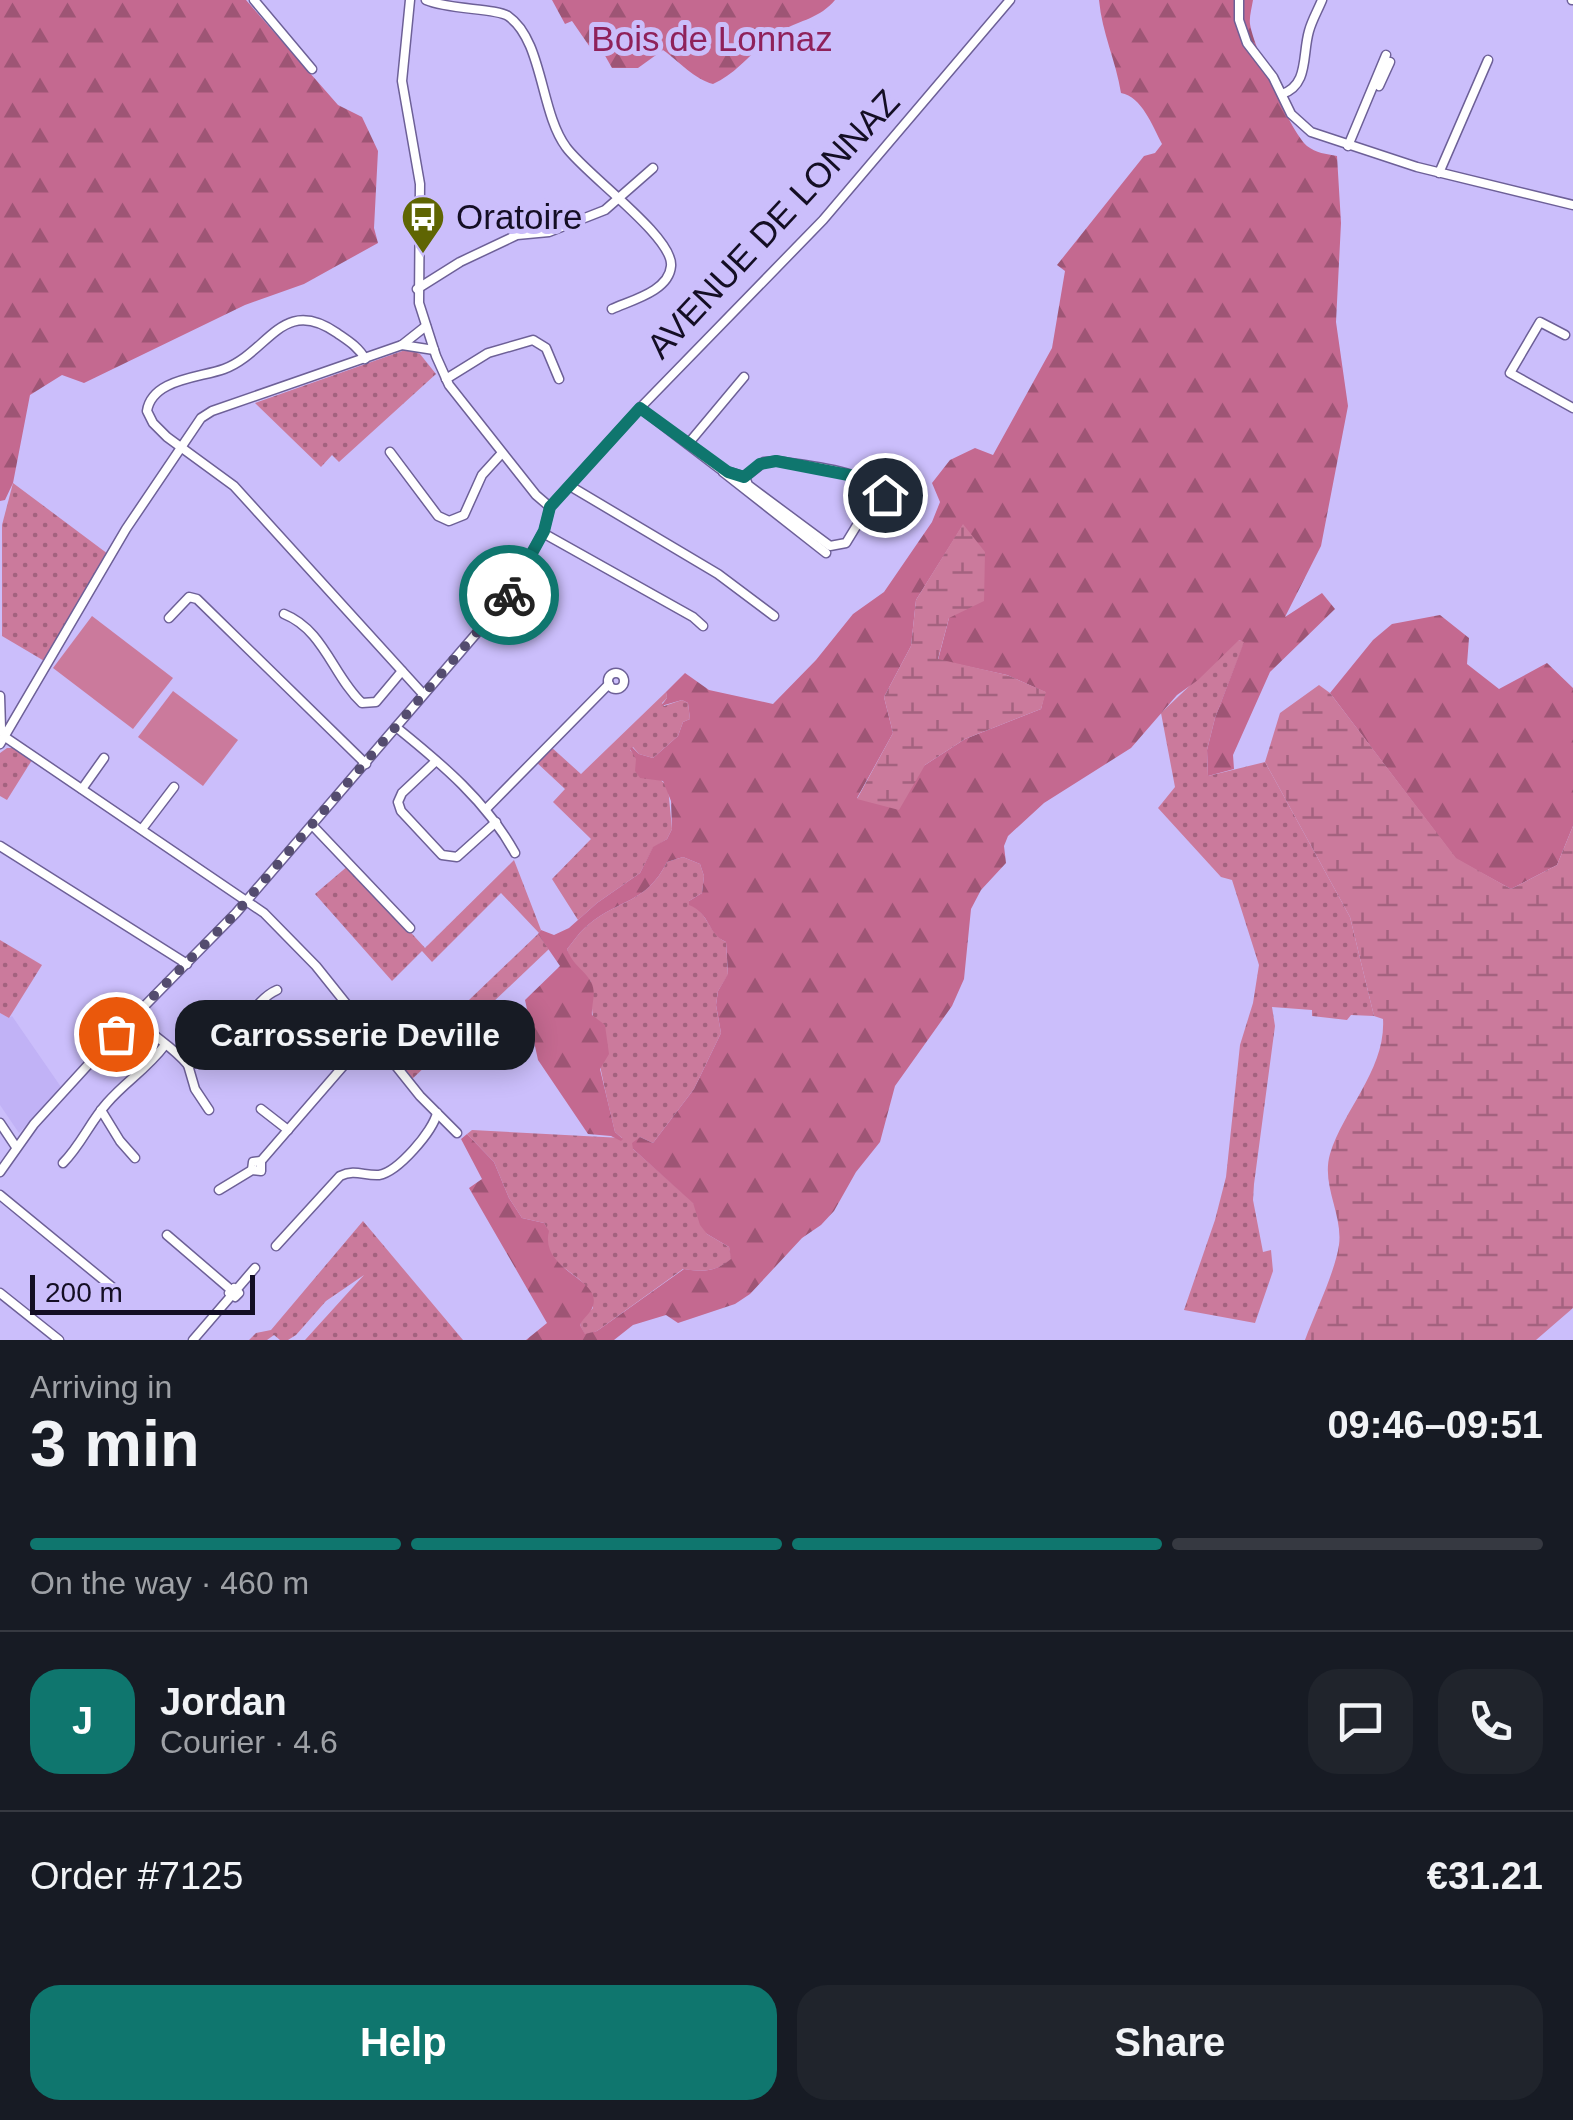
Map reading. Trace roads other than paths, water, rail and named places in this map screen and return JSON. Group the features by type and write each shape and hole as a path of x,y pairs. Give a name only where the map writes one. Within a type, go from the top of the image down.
{"street":[{"path":"254,0 312,69"},
{"path":"0,1172 16,1147 129,1021 248,900 366,764 506,599 544,533 550,507 502,453 446,379 426,326 417,290 420,184 402,80 410,0"},
{"path":"426,0 453,8 501,12 514,20 535,59 547,111 565,146 649,228 672,263 666,279 657,288 612,309"},
{"name":"AVENUE DE LONNAZ","path":"550,507 640,408 823,220 1010,0"},
{"path":"1239,0 1244,36 1302,126 1350,146 1439,173 1573,205"},
{"path":"1282,94 1294,90 1300,81 1310,30 1322,0"},
{"path":"1350,146 1388,59"},
{"path":"1439,173 1488,60"},
{"path":"417,290 517,235 549,232 605,210 621,200 653,168"},
{"path":"365,358 358,348 319,322 300,319 287,323 238,362 171,384 153,396 148,407 150,419 180,447 234,486 424,694"},
{"path":"1564,335 1540,322 1510,371 1512,376 1573,408"},
{"path":"2,740 117,544 198,421 208,413 402,345 426,326"},
{"path":"446,379 488,353 534,340 546,348 559,379"},
{"path":"402,345 434,350"},
{"path":"688,444 744,377"},
{"path":"640,408 826,553"},
{"path":"390,452 435,512 449,520 464,515 482,476 502,453"},
{"path":"720,469 744,477 748,485 834,547 846,543 858,524 881,511 886,502 883,492 864,478 776,461 760,464 744,477"},
{"path":"570,486 718,574 774,616"},
{"path":"544,533 703,626"},
{"path":"169,618 189,598 197,599 366,764"},
{"path":"284,614 327,652 342,682 362,703 376,702 402,671"},
{"path":"486,809 609,684"},
{"path":"0,696 2,740"},
{"path":"396,728 486,809 514,854"},
{"path":"2,740 82,788 248,900 306,955 420,1096 457,1133"},
{"path":"82,788 104,758"},
{"path":"436,760 402,793 398,802 401,811 442,854 457,857 496,822"},
{"path":"142,830 174,787"},
{"path":"312,826 410,928"},
{"path":"0,846 188,964"},
{"path":"188,1064 198,1063 226,1045 244,1027 266,994 278,990"},
{"path":"139,1012 146,1020 143,1026"},
{"path":"129,1021 174,1048 188,1064 195,1089 208,1110"},
{"path":"219,1190 252,1170 253,1162 261,1161 371,1034"},
{"path":"62,1163 75,1151 116,1092 147,1069 165,1045"},
{"path":"261,1109 288,1130"},
{"path":"101,1110 135,1158"},
{"path":"276,1246 340,1176 354,1172 379,1175 398,1166 432,1126 437,1113"},
{"path":"0,1124 16,1147"},
{"path":"0,1196 112,1287"},
{"path":"167,1235 233,1291"},
{"path":"193,1340 255,1268"},
{"path":"0,1293 60,1340"}],"place":[{"name":"Oratoire","path":"423,255"},
{"name":"Carrosserie Deville","path":"116,1034"}],"park label":[{"name":"Bois de Lonnaz","path":"712,39"}]}
